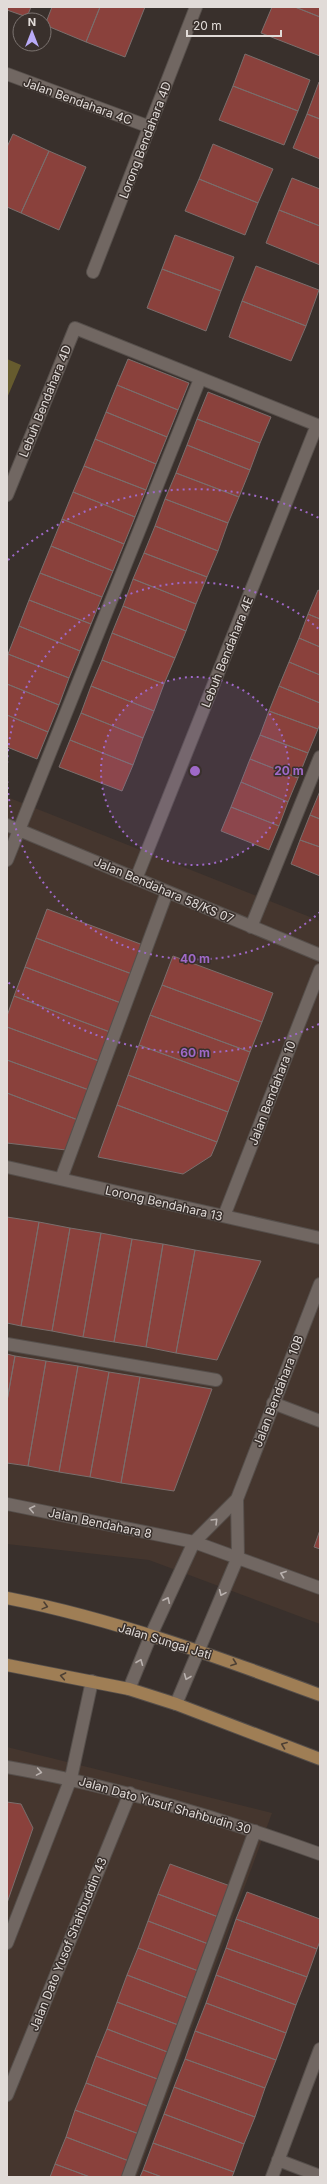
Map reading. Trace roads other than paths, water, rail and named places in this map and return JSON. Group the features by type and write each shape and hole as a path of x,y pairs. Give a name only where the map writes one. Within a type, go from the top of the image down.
{"main road":[{"name":"Jalan Sungai Jati","path":"7,1598 35,1603 151,1635 197,1650 320,1695"},
{"path":"7,1665 129,1688 176,1704 320,1759"}],"street":[{"name":"Lorong Bendahara 4D","path":"93,272 196,7"},
{"name":"Jalan Bendahara 4C","path":"7,74 150,127"},
{"name":"Lebuh Bendahara 4D","path":"7,495 10,481 75,328 200,379"},
{"name":"Lebuh Bendahara 4E","path":"136,879 317,425 200,379"},
{"path":"7,860 200,379"},
{"path":"251,927 320,757"},
{"name":"Jalan Bendahara 58/KS 07","path":"7,825 320,955"},
{"path":"61,1179 168,892"},
{"name":"Jalan Bendahara 10","path":"224,1216 320,970"},
{"name":"Lorong Bendahara 13","path":"7,1167 320,1238"},
{"name":"Jalan Bendahara 10B","path":"176,1704 197,1650 238,1557 237,1499 320,1284"},
{"path":"7,1344 216,1380"},
{"path":"273,1403 320,1421"},
{"name":"Jalan Bendahara 10B","path":"129,1688 151,1635 194,1542 237,1499"},
{"name":"Jalan Bendahara 8","path":"7,1504 194,1542 238,1557"},
{"path":"238,1557 320,1588"},
{"path":"8,1940 71,1778 92,1681"},
{"name":"Jalan Dato Yusuf Shahbudin 30","path":"7,1767 71,1778 130,1792 255,1830 320,1854"},
{"name":"Jalan Dato Yusof Shahbuddin 43","path":"7,2095 130,1792"},
{"path":"128,2177 255,1830"},
{"path":"272,2177 320,2048"},
{"path":"278,2160 320,2176"}]}
